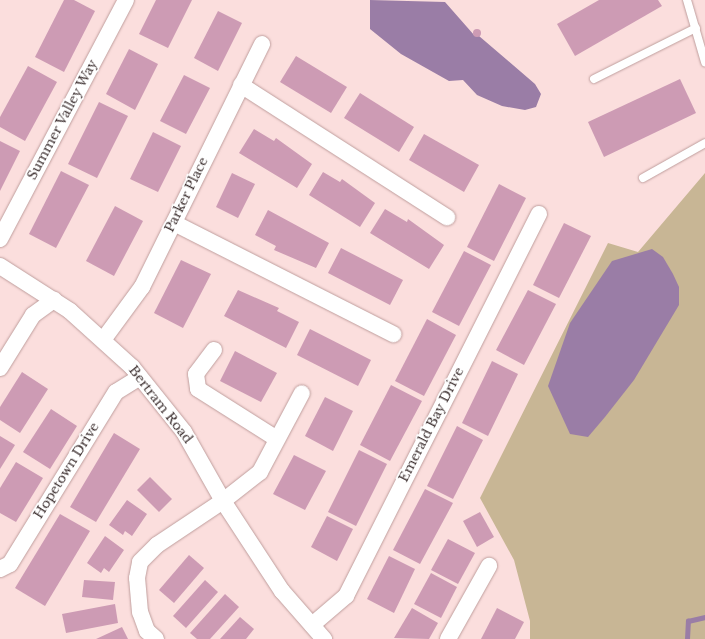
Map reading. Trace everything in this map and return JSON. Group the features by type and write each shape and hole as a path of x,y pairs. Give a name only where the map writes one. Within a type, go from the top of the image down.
{"street":[{"name":"Summer Valley Way","path":"0,240 126,0"},
{"name":"Parker Place","path":"103,340 142,287 262,44"},
{"path":"241,85 447,218"},
{"name":"Emerald Bay Drive","path":"312,625 346,596 539,214"},
{"path":"174,223 393,334"},
{"name":"Bertram Road","path":"0,266 70,311 103,340 140,377 184,432 223,501 282,591 324,639"},
{"path":"0,368 33,315 54,300"},
{"path":"214,350 196,374 198,389 276,439"},
{"name":"Hopetown Drive","path":"0,569 10,564 116,392 140,377"},
{"path":"156,639 147,630 140,612 137,578 140,562 156,545 223,501 260,472 276,439 302,393"},
{"path":"448,639 489,566"}],"lane":[{"path":"687,0 705,62"},
{"path":"594,78 696,28"},
{"path":"643,178 705,143"}],"shaded area":[{"path":"370,0 445,2 474,35 479,36 535,84 541,94 536,107 525,110 502,106 477,95 463,80 449,81 401,54 370,29"},
{"path":"705,173 705,639 530,639 530,621 514,560 480,498 608,243 638,252"},
{"path":"652,249 663,257 673,274 679,287 679,305 634,380 605,417 588,437 570,434 548,386 570,323 612,261"}],"building":[{"path":"64,0 74,0 95,11 64,72 35,57"},
{"path":"156,0 192,0 168,48 139,34"},
{"path":"599,0 658,0 662,6 575,56 557,24"},
{"path":"218,11 242,23 218,71 194,58"},
{"path":"475,29 479,29 481,33 479,37 475,37 473,35 473,31"},
{"path":"129,49 158,64 135,110 106,94"},
{"path":"296,56 347,87 331,113 280,82"},
{"path":"28,66 57,82 25,141 0,127 0,117"},
{"path":"184,75 210,88 186,134 160,121"},
{"path":"680,79 696,113 604,157 588,122"},
{"path":"360,93 414,127 399,152 344,118"},
{"path":"99,102 128,116 97,178 68,164"},
{"path":"254,129 274,141 276,138 312,164 297,188 239,153"},
{"path":"153,132 181,146 158,192 130,179"},
{"path":"424,134 479,165 464,192 409,160"},
{"path":"0,141 20,151 0,191"},
{"path":"61,171 89,185 56,248 29,234"},
{"path":"323,172 340,182 342,179 375,203 360,227 309,195"},
{"path":"232,173 255,184 238,218 216,207"},
{"path":"499,184 526,198 494,261 467,247"},
{"path":"115,206 143,221 114,276 86,261"},
{"path":"385,209 407,222 408,219 444,245 429,269 370,233"},
{"path":"268,210 329,243 316,268 274,250 276,246 255,235"},
{"path":"564,223 591,236 559,298 533,285"},
{"path":"341,248 403,280 390,305 328,273"},
{"path":"464,251 491,265 459,326 432,312"},
{"path":"181,260 211,274 183,328 154,313"},
{"path":"238,290 279,308 277,311 299,322 286,348 224,316"},
{"path":"528,290 556,304 524,365 496,350"},
{"path":"427,319 456,335 424,396 395,381"},
{"path":"310,329 371,360 358,386 297,355"},
{"path":"235,351 277,373 261,402 220,381"},
{"path":"492,361 518,374 488,436 462,423"},
{"path":"22,372 48,389 20,433 0,420 0,407"},
{"path":"391,385 422,401 390,461 360,445"},
{"path":"325,397 353,411 333,451 305,436"},
{"path":"51,409 77,426 50,469 23,452"},
{"path":"457,426 483,440 453,499 427,486"},
{"path":"114,433 140,449 96,522 70,507"},
{"path":"0,436 15,445 0,469"},
{"path":"359,450 387,464 356,526 328,512"},
{"path":"294,455 326,471 305,510 273,494"},
{"path":"16,462 43,478 16,522 0,513 0,488"},
{"path":"150,477 172,499 159,512 137,490"},
{"path":"425,489 453,503 420,564 393,550"},
{"path":"127,500 147,514 132,536 125,531 123,535 109,525"},
{"path":"480,512 494,537 477,547 463,521"},
{"path":"60,514 90,531 45,606 15,588"},
{"path":"327,516 353,529 337,561 311,547"},
{"path":"105,536 124,550 109,572 104,568 101,573 87,563"},
{"path":"448,539 475,553 458,584 431,570"},
{"path":"189,555 204,568 174,603 159,590"},
{"path":"389,556 415,569 394,613 367,599"},
{"path":"431,573 457,587 441,618 414,604"},
{"path":"84,580 115,582 113,600 82,597"},
{"path":"205,580 218,592 186,628 173,616"},
{"path":"225,594 239,607 210,639 197,639 190,633"},
{"path":"115,604 118,623 66,633 62,614"},
{"path":"412,608 438,623 429,639 394,638"},
{"path":"497,608 524,622 515,639 481,639"},
{"path":"240,617 254,629 246,639 220,639"},
{"path":"122,627 128,639 96,639"}],"waterway":[{"path":"687,639 688,621 705,617"}]}
